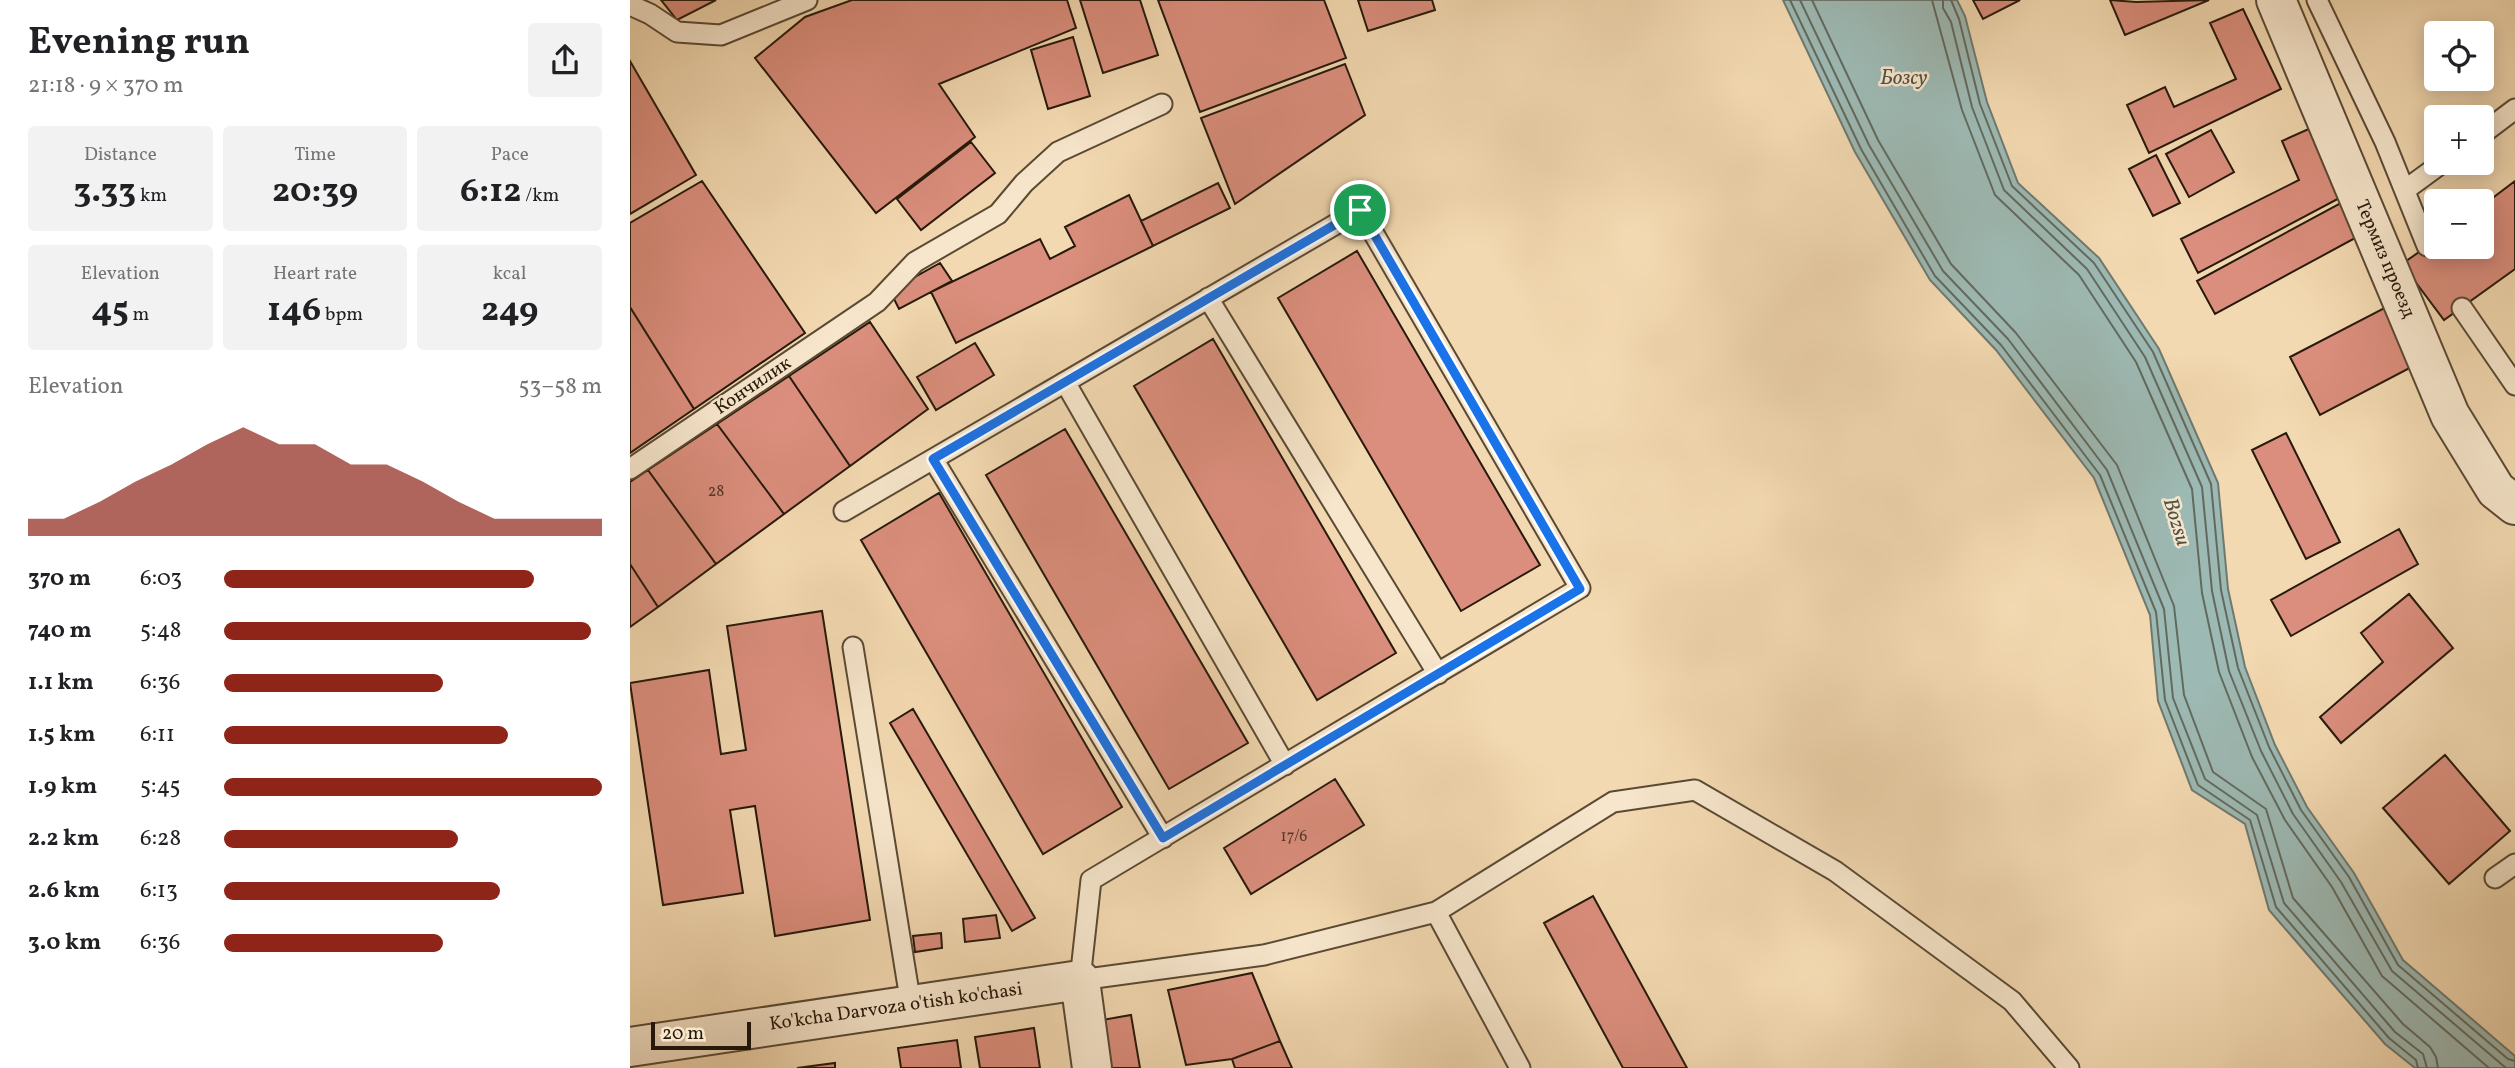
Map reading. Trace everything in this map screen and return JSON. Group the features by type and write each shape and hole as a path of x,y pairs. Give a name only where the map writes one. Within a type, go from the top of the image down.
{"street":[{"name":"Термиз проезд","path":"2279,1 2450,415 2496,490 2515,505"},
{"name":"Ko'kcha Darvoza o'tish ko'chasi","path":"630,1047 1080,980"},
{"path":"1080,980 1092,1068"}],"lane":[{"path":"630,5 650,14 677,32 721,35 807,0"},
{"path":"2316,0 2405,190 2424,238"},
{"name":"Кончилик","path":"630,469 877,302 915,262 998,214 1024,183 1058,152 1162,104"},
{"path":"2494,125 2515,109"},
{"path":"2405,190 2426,175"},
{"path":"844,511 1360,210 1580,589 1091,880 1080,980 1264,955 1436,912 1613,802 1695,790 1836,871 2012,1001 2069,1068"},
{"path":"1208,298 1438,674"},
{"path":"2462,308 2512,374"},
{"path":"1065,382 1285,765"},
{"path":"933,459 1163,838"},
{"path":"853,647 911,1005"},
{"path":"2495,878 2515,864"},
{"path":"1436,912 1520,1068"}],"water":[{"name":"Бозсу","path":"1783,0 1957,0 1965,16 1987,102 2018,183 2099,258 2159,349 2218,483 2228,589 2245,667 2275,745 2307,807 2354,873 2403,960 2515,1056 2515,1068 2415,1068 2385,1044 2269,910 2245,824 2192,790 2158,701 2150,615 2094,478 1996,350 1930,280 1855,152"}],"building":[{"path":"661,0 716,0 677,20"},
{"path":"852,0 1067,0 1076,28 939,84 975,137 876,213 755,58 805,17"},
{"path":"1080,0 1140,0 1158,55 1103,73"},
{"path":"1158,0 1324,0 1346,58 1200,112"},
{"path":"1358,0 1432,0 1435,10 1368,31"},
{"path":"1973,0 2020,0 1983,19"},
{"path":"2110,0 2136,2 2209,0 2125,35"},
{"path":"2243,9 2281,89 2149,153 2127,105 2165,87 2174,107 2236,79 2210,23"},
{"path":"1073,37 1090,96 1048,109 1031,50"},
{"path":"630,61 696,175 630,214"},
{"path":"1345,64 1365,115 1235,204 1201,118"},
{"path":"2313,127 2347,194 2198,273 2181,239 2299,180 2282,141"},
{"path":"2211,130 2234,172 2189,197 2166,154"},
{"path":"971,142 995,173 921,230 897,199"},
{"path":"2156,155 2180,203 2153,216 2129,169"},
{"path":"702,181 805,333 694,409 630,307 630,223"},
{"path":"2515,181 2515,269 2444,320 2402,264 2424,248 2424,259 2494,259 2494,197"},
{"path":"1218,183 1230,208 1153,246 1141,221"},
{"path":"1129,195 1153,246 956,343 931,292 1040,239 1050,259 1075,246 1065,227"},
{"path":"2350,198 2368,231 2215,314 2197,281"},
{"path":"1357,251 1540,565 1461,611 1278,298"},
{"path":"940,263 952,281 899,309 890,291"},
{"path":"2394,303 2423,361 2320,415 2290,357"},
{"path":"630,307 694,409 630,453"},
{"path":"870,322 928,409 850,466 789,376"},
{"path":"1213,339 1396,653 1317,700 1134,386"},
{"path":"975,343 994,375 936,410 917,377"},
{"path":"789,376 850,466 784,514 717,424"},
{"path":"717,424 784,514 716,564 648,470"},
{"path":"1065,429 1248,743 1169,789 986,475"},
{"path":"2286,433 2340,542 2306,559 2252,450"},
{"path":"648,470 716,564 658,607 630,564 630,482"},
{"path":"939,493 1122,807 1043,854 861,540"},
{"path":"2399,529 2418,564 2291,636 2271,600"},
{"path":"630,564 658,607 630,627"},
{"path":"2409,594 2453,648 2341,743 2320,717 2383,662 2361,633"},
{"path":"822,611 870,920 775,936 755,806 730,810 743,893 663,905 630,683 709,670 721,754 746,750 727,626"},
{"path":"913,709 1035,918 1012,931 890,723"},
{"path":"2445,755 2510,831 2449,884 2383,808"},
{"path":"1335,779 1364,825 1251,894 1224,848"},
{"path":"1593,896 1687,1068 1623,1068 1544,923"},
{"path":"996,915 1000,938 965,942 963,919"},
{"path":"941,933 942,948 915,952 913,936"},
{"path":"1252,973 1280,1041 1232,1059 1186,1065 1168,990"},
{"path":"1131,1015 1140,1068 1110,1068 1102,1020"},
{"path":"1034,1028 1040,1068 980,1068 975,1037"},
{"path":"957,1040 961,1068 901,1068 898,1048"},
{"path":"1280,1041 1292,1068 1235,1068 1232,1059"},
{"path":"835,1063 835,1068 797,1068"}],"route":[{"path":"1360,210 1580,589 1163,838 933,459 1360,210"}],"water label":[{"name":"Bozsu","path":"2176,522"}]}
